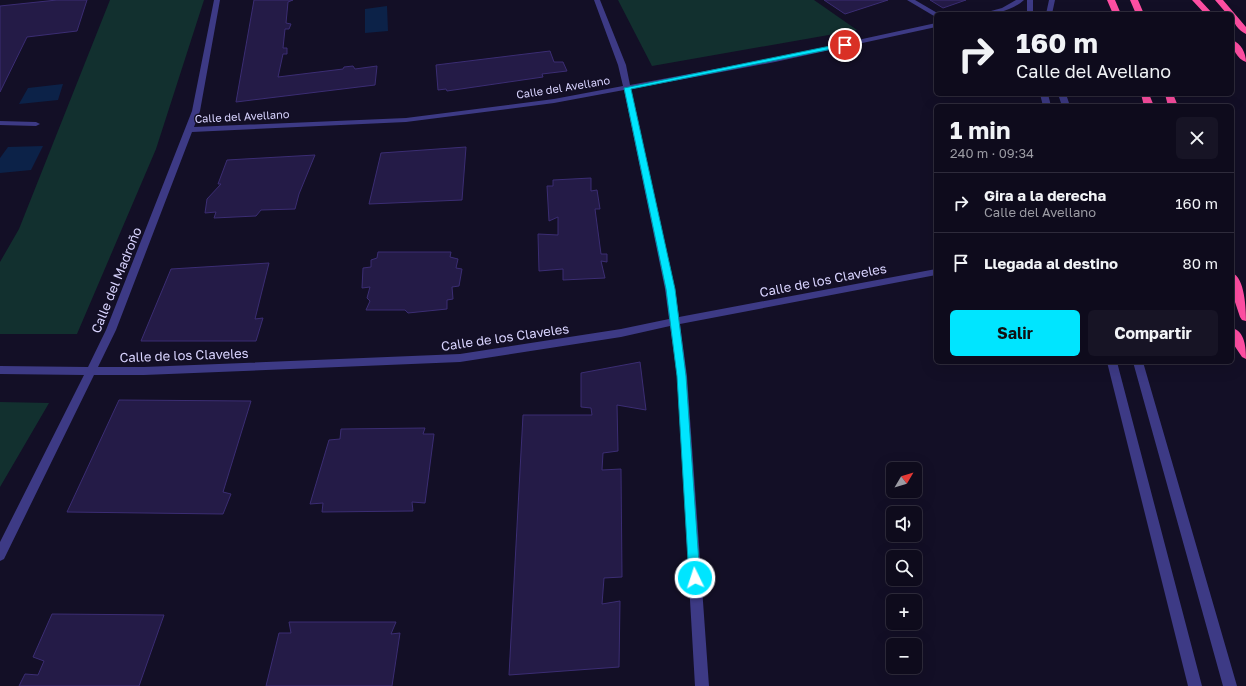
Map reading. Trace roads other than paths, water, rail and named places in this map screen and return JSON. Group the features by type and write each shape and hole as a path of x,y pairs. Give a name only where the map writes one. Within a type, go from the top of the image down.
{"highway":[{"path":"1111,0 1116,12"},
{"path":"1134,0 1139,12"},
{"path":"1196,0 1207,12"},
{"path":"1219,0 1230,12"},
{"path":"1234,17 1246,32"},
{"path":"1234,44 1246,59"},
{"path":"1234,283 1246,317"},
{"path":"1234,335 1246,354"}],"street":[{"name":"Calle del Madroño","path":"0,555 111,330 196,111 217,0"},
{"path":"596,0 622,65 670,289 682,376 702,686"},
{"path":"910,0 934,14"},
{"path":"991,12 1004,9 1021,0"},
{"path":"1030,0 1030,12"},
{"path":"1049,12 1052,0"},
{"name":"Calle del Avellano","path":"188,130 406,120 554,101 775,60 934,25"},
{"path":"0,123 36,124"},
{"name":"Calle de los Claveles","path":"0,370 144,371 460,358 621,334 675,322 934,272"},
{"path":"1113,364 1195,686"},
{"path":"1139,364 1230,686"}],"water":[{"path":"387,6 388,31 365,33 365,9"},
{"path":"63,84 58,100 19,104 28,88"},
{"path":"43,146 31,170 0,173 0,158 8,147"}]}
